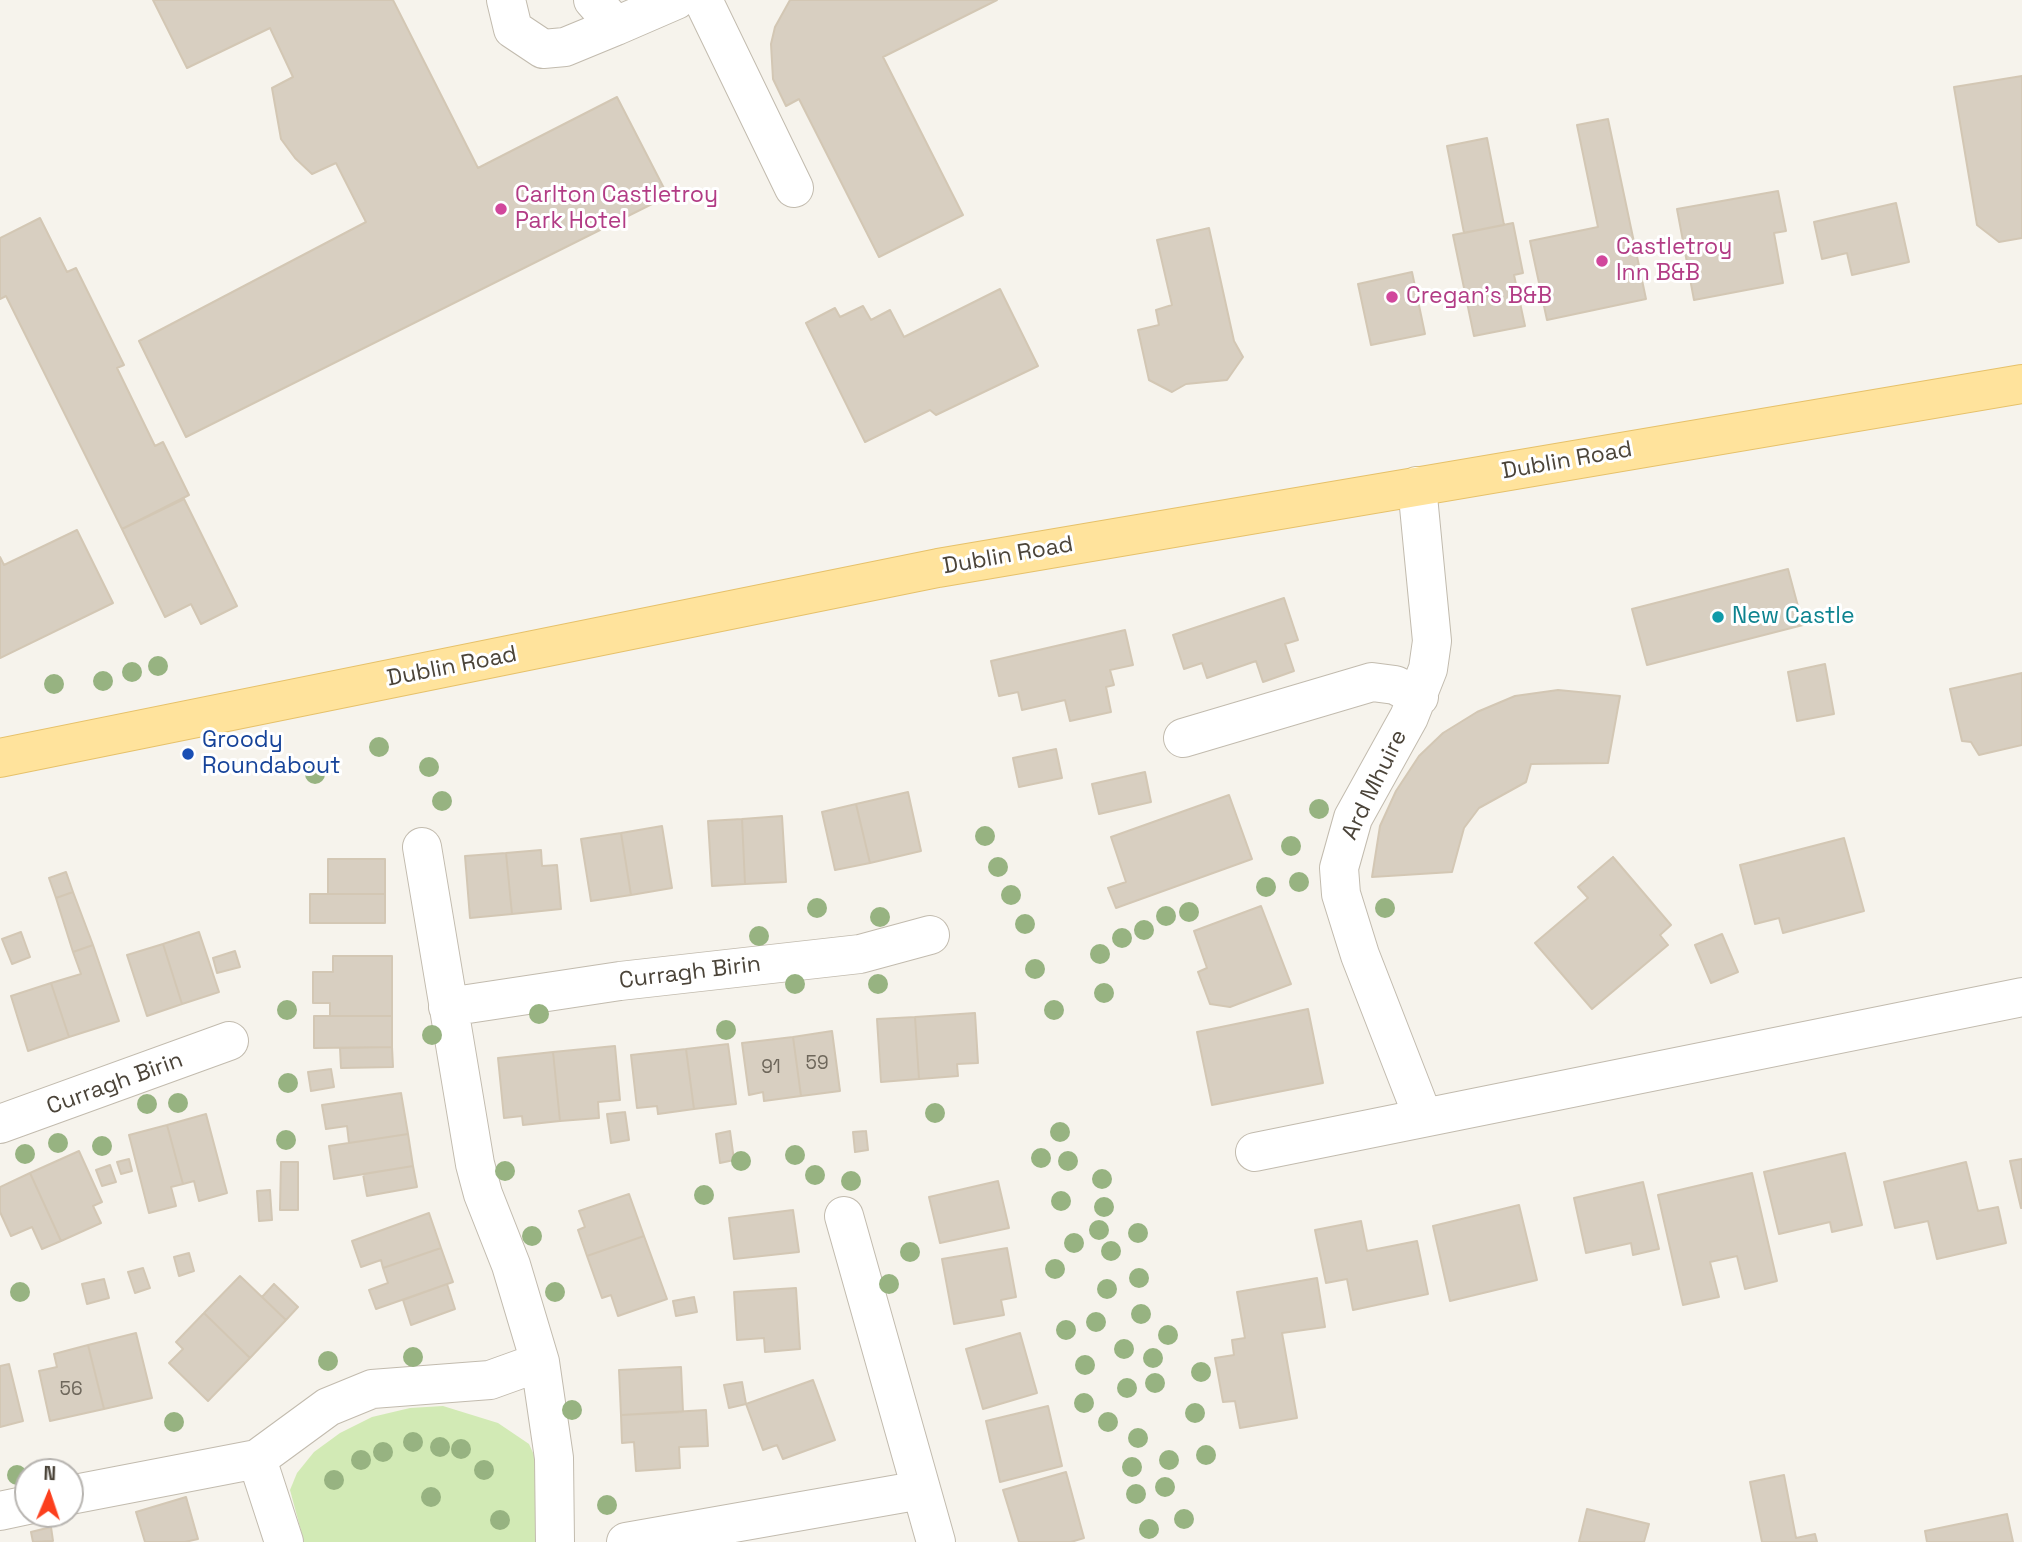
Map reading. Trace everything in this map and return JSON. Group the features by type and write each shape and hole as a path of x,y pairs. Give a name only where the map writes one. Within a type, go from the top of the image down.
{"main road":[{"name":"Dublin Road","path":"0,758 938,568 2022,384"}],"street":[{"path":"506,0 513,29 543,48 565,47 605,13 676,0"},
{"path":"703,0 794,188"},
{"name":"Ard Mhuire","path":"1417,486 1432,640 1428,669 1419,697 1353,818 1339,868 1341,894 1360,955 1423,1117"},
{"path":"1183,738 1372,682 1395,685 1419,697"},
{"path":"422,847 476,1170 511,1265 540,1362 554,1458 555,1542"},
{"name":"Curragh Birin","path":"448,1007 620,981 860,954 930,935"},
{"path":"1255,1152 2022,996"},
{"name":"Curragh Birin","path":"0,1124 229,1041"},
{"path":"844,1216 936,1542"},
{"path":"84,1492 257,1459 328,1407 372,1389 490,1380 540,1362"},
{"path":"257,1459 284,1542"},
{"path":"626,1542 921,1490"}],"green space":[{"path":"443,1406 498,1423 529,1444 539,1466 537,1542 304,1542 290,1490 297,1473 314,1452 340,1433 372,1417 410,1408"}],"building":[{"name":"Carlton Castletroy Park Hotel","path":"153,0 393,0 478,168 617,97 668,196 186,437 139,341 366,222 336,163 312,174 295,158 281,139 272,88 293,77 270,28 187,68"},
{"path":"790,0 997,0 883,57 963,215 879,257 799,99 786,106 773,79 771,44 775,27"},
{"path":"2022,76 2022,238 1999,242 1977,225 1954,87"},
{"path":"1608,119 1646,299 1547,320 1530,241 1598,227 1577,125"},
{"path":"1487,138 1504,225 1464,233 1447,146"},
{"path":"1778,191 1786,231 1774,233 1783,283 1694,300 1677,209"},
{"path":"1896,203 1909,262 1852,275 1847,253 1822,259 1814,222"},
{"path":"40,218 67,272 76,268 124,365 117,368 155,446 163,442 189,495 122,529 6,296 0,299 0,238"},
{"path":"1513,223 1523,273 1514,275 1525,326 1474,336 1453,235"},
{"path":"1209,228 1234,341 1243,357 1227,380 1186,384 1172,392 1149,380 1138,330 1159,325 1156,310 1172,305 1157,240"},
{"path":"1412,272 1425,334 1371,345 1358,284"},
{"path":"1000,289 1038,366 936,415 930,410 865,442 806,323 835,308 840,317 863,306 871,320 890,310 904,337"},
{"path":"184,499 237,606 201,624 191,604 165,617 122,529"},
{"path":"77,530 113,603 0,658 0,557 4,565"},
{"name":"New Castle","path":"1788,569 1803,625 1647,665 1632,609"},
{"path":"1284,598 1298,640 1285,644 1294,671 1263,682 1256,661 1207,678 1202,663 1184,669 1173,635"},
{"path":"1125,630 1133,665 1110,670 1114,685 1106,687 1111,712 1070,721 1065,700 1022,710 1018,692 999,696 991,661"},
{"path":"1825,664 1834,714 1797,721 1788,672"},
{"path":"2022,673 2022,745 1979,755 1971,742 1962,741 1950,689"},
{"path":"1558,690 1620,696 1608,763 1531,764 1526,782 1479,808 1464,828 1452,872 1372,877 1380,826 1396,791 1419,756 1443,733 1477,712 1515,696"},
{"path":"1056,749 1062,778 1019,787 1013,758"},
{"path":"1145,772 1151,802 1099,814 1092,784"},
{"path":"908,792 921,851 870,863 856,804"},
{"path":"1229,795 1252,859 1116,908 1108,888 1126,882 1111,837"},
{"path":"856,804 870,863 835,870 822,812"},
{"path":"782,816 786,882 745,884 742,819"},
{"path":"742,819 745,884 712,886 708,821"},
{"path":"662,826 672,888 631,895 621,833"},
{"path":"621,833 631,895 591,901 581,839"},
{"path":"1844,838 1864,911 1783,933 1779,918 1755,924 1740,865"},
{"path":"541,850 542,866 557,865 561,909 512,914 506,853"},
{"path":"506,853 512,914 470,918 465,856"},
{"path":"1613,857 1671,925 1660,935 1668,945 1592,1009 1535,943 1588,898 1578,887"},
{"path":"328,859 385,859 385,894 328,894"},
{"path":"66,872 73,892 56,898 49,878"},
{"path":"73,892 93,945 73,952 56,898"},
{"path":"310,894 385,894 385,923 310,923"},
{"path":"1261,906 1291,984 1230,1007 1210,1004 1198,972 1207,968 1194,931"},
{"path":"21,932 30,957 12,964 2,939"},
{"path":"199,932 219,992 182,1004 163,944"},
{"path":"1722,934 1738,972 1711,983 1695,945"},
{"path":"163,944 182,1004 147,1016 127,955"},
{"path":"93,945 119,1021 69,1037 51,983 81,974 73,952"},
{"path":"235,951 240,967 217,973 213,958"},
{"path":"333,956 392,956 392,1016 330,1016 330,1003 313,1003 313,972 333,972"},
{"path":"51,983 69,1037 28,1051 11,996"},
{"path":"1308,1009 1323,1083 1212,1105 1197,1032"},
{"path":"975,1013 978,1063 957,1064 958,1076 919,1079 915,1017"},
{"path":"314,1016 392,1016 392,1047 314,1048"},
{"path":"915,1017 919,1079 881,1082 877,1019"},
{"path":"832,1031 840,1091 801,1096 793,1037"},
{"path":"793,1037 801,1096 764,1101 763,1092 749,1095 742,1043"},
{"path":"728,1044 736,1104 694,1109 686,1049"},
{"path":"615,1046 620,1100 598,1102 599,1118 560,1121 553,1052"},
{"path":"392,1047 393,1067 341,1068 340,1048"},
{"path":"686,1049 694,1109 658,1114 657,1106 637,1108 631,1055"},
{"path":"553,1052 560,1121 523,1125 522,1116 504,1118 498,1058"},
{"path":"331,1069 334,1087 311,1091 308,1072"},
{"path":"401,1093 408,1134 349,1143 347,1126 326,1129 322,1105"},
{"path":"625,1112 629,1140 611,1143 607,1114"},
{"path":"206,1114 227,1193 199,1201 194,1181 183,1184 167,1125"},
{"path":"167,1125 183,1184 171,1187 176,1206 149,1213 129,1135"},
{"path":"730,1131 734,1160 720,1163 716,1134"},
{"path":"866,1131 868,1150 855,1152 853,1132"},
{"path":"408,1134 413,1166 334,1179 329,1146"},
{"path":"79,1151 102,1202 93,1206 101,1223 61,1241 30,1173"},
{"path":"1845,1153 1862,1225 1832,1232 1830,1222 1779,1234 1764,1172"},
{"path":"129,1159 132,1171 121,1174 117,1162"},
{"path":"2022,1159 2022,1208 2021,1208 2010,1161"},
{"path":"281,1162 298,1162 298,1210 280,1210"},
{"path":"1966,1162 1978,1211 1998,1207 2006,1243 1937,1259 1928,1221 1895,1228 1884,1182"},
{"path":"110,1165 116,1182 102,1186 96,1170"},
{"path":"413,1166 417,1187 367,1196 363,1174"},
{"path":"30,1173 61,1241 42,1249 32,1227 11,1236 0,1212 0,1187"},
{"path":"1752,1173 1777,1281 1745,1289 1737,1256 1710,1262 1719,1297 1683,1305 1658,1195"},
{"path":"998,1181 1009,1228 940,1243 929,1197"},
{"path":"1643,1182 1659,1249 1633,1255 1631,1243 1586,1253 1574,1198"},
{"path":"270,1190 272,1220 259,1221 257,1191"},
{"path":"629,1194 644,1236 587,1256 578,1230 585,1227 579,1211"},
{"path":"1519,1205 1537,1280 1450,1301 1433,1226"},
{"path":"793,1210 799,1252 734,1259 729,1218"},
{"path":"429,1213 441,1248 383,1268 381,1260 361,1267 352,1241"},
{"path":"1361,1221 1367,1251 1417,1241 1428,1294 1353,1310 1347,1279 1326,1283 1315,1230"},
{"path":"644,1236 667,1299 618,1316 611,1295 602,1298 587,1256"},
{"path":"441,1248 453,1282 376,1309 369,1290 388,1283 383,1268"},
{"path":"1007,1248 1016,1297 1001,1300 1004,1315 954,1324 942,1259"},
{"path":"189,1253 194,1271 179,1276 174,1257"},
{"path":"143,1268 150,1288 135,1293 128,1272"},
{"path":"240,1276 286,1320 250,1358 204,1313"},
{"path":"1317,1278 1325,1327 1282,1333 1297,1418 1240,1428 1235,1401 1223,1402 1215,1358 1234,1355 1232,1340 1245,1338 1237,1292"},
{"path":"104,1279 109,1298 87,1304 82,1284"},
{"path":"274,1284 298,1307 286,1320 262,1297"},
{"path":"447,1284 455,1309 411,1325 403,1300"},
{"path":"796,1288 800,1349 765,1352 764,1338 737,1340 734,1292"},
{"path":"694,1297 697,1312 676,1316 673,1301"},
{"path":"204,1313 250,1358 208,1401 169,1363 183,1349 176,1342"},
{"path":"136,1333 152,1398 104,1409 88,1345"},
{"path":"1020,1333 1037,1393 983,1409 966,1349"},
{"path":"88,1345 104,1409 50,1421 39,1371 57,1367 54,1354"},
{"path":"9,1364 23,1421 0,1427 0,1366"},
{"path":"681,1367 683,1412 621,1415 619,1370"},
{"path":"813,1380 835,1440 783,1459 777,1445 763,1450 746,1404"},
{"path":"742,1382 746,1404 729,1408 724,1385"},
{"path":"1048,1406 1062,1466 1000,1482 986,1421"},
{"path":"706,1410 708,1446 679,1447 680,1468 636,1471 634,1442 622,1443 621,1415"},
{"path":"1066,1472 1084,1538 1071,1542 1019,1542 1003,1490"},
{"path":"1784,1475 1796,1538 1815,1534 1817,1542 1762,1542 1750,1482"},
{"path":"186,1497 198,1539 185,1542 145,1542 136,1512"},
{"path":"1587,1509 1649,1524 1644,1542 1579,1542"},
{"path":"2007,1514 2013,1542 1927,1542 1925,1531"},
{"path":"51,1528 53,1541 33,1542 31,1532"}],"place":[{"name":"Carlton Castletroy Park Hotel","path":"501,209"},
{"name":"Castletroy Inn B&B","path":"1602,261"},
{"name":"Cregan's B&B","path":"1392,297"},
{"name":"New Castle","path":"1718,617"},
{"name":"Groody Roundabout","path":"188,754"}]}
